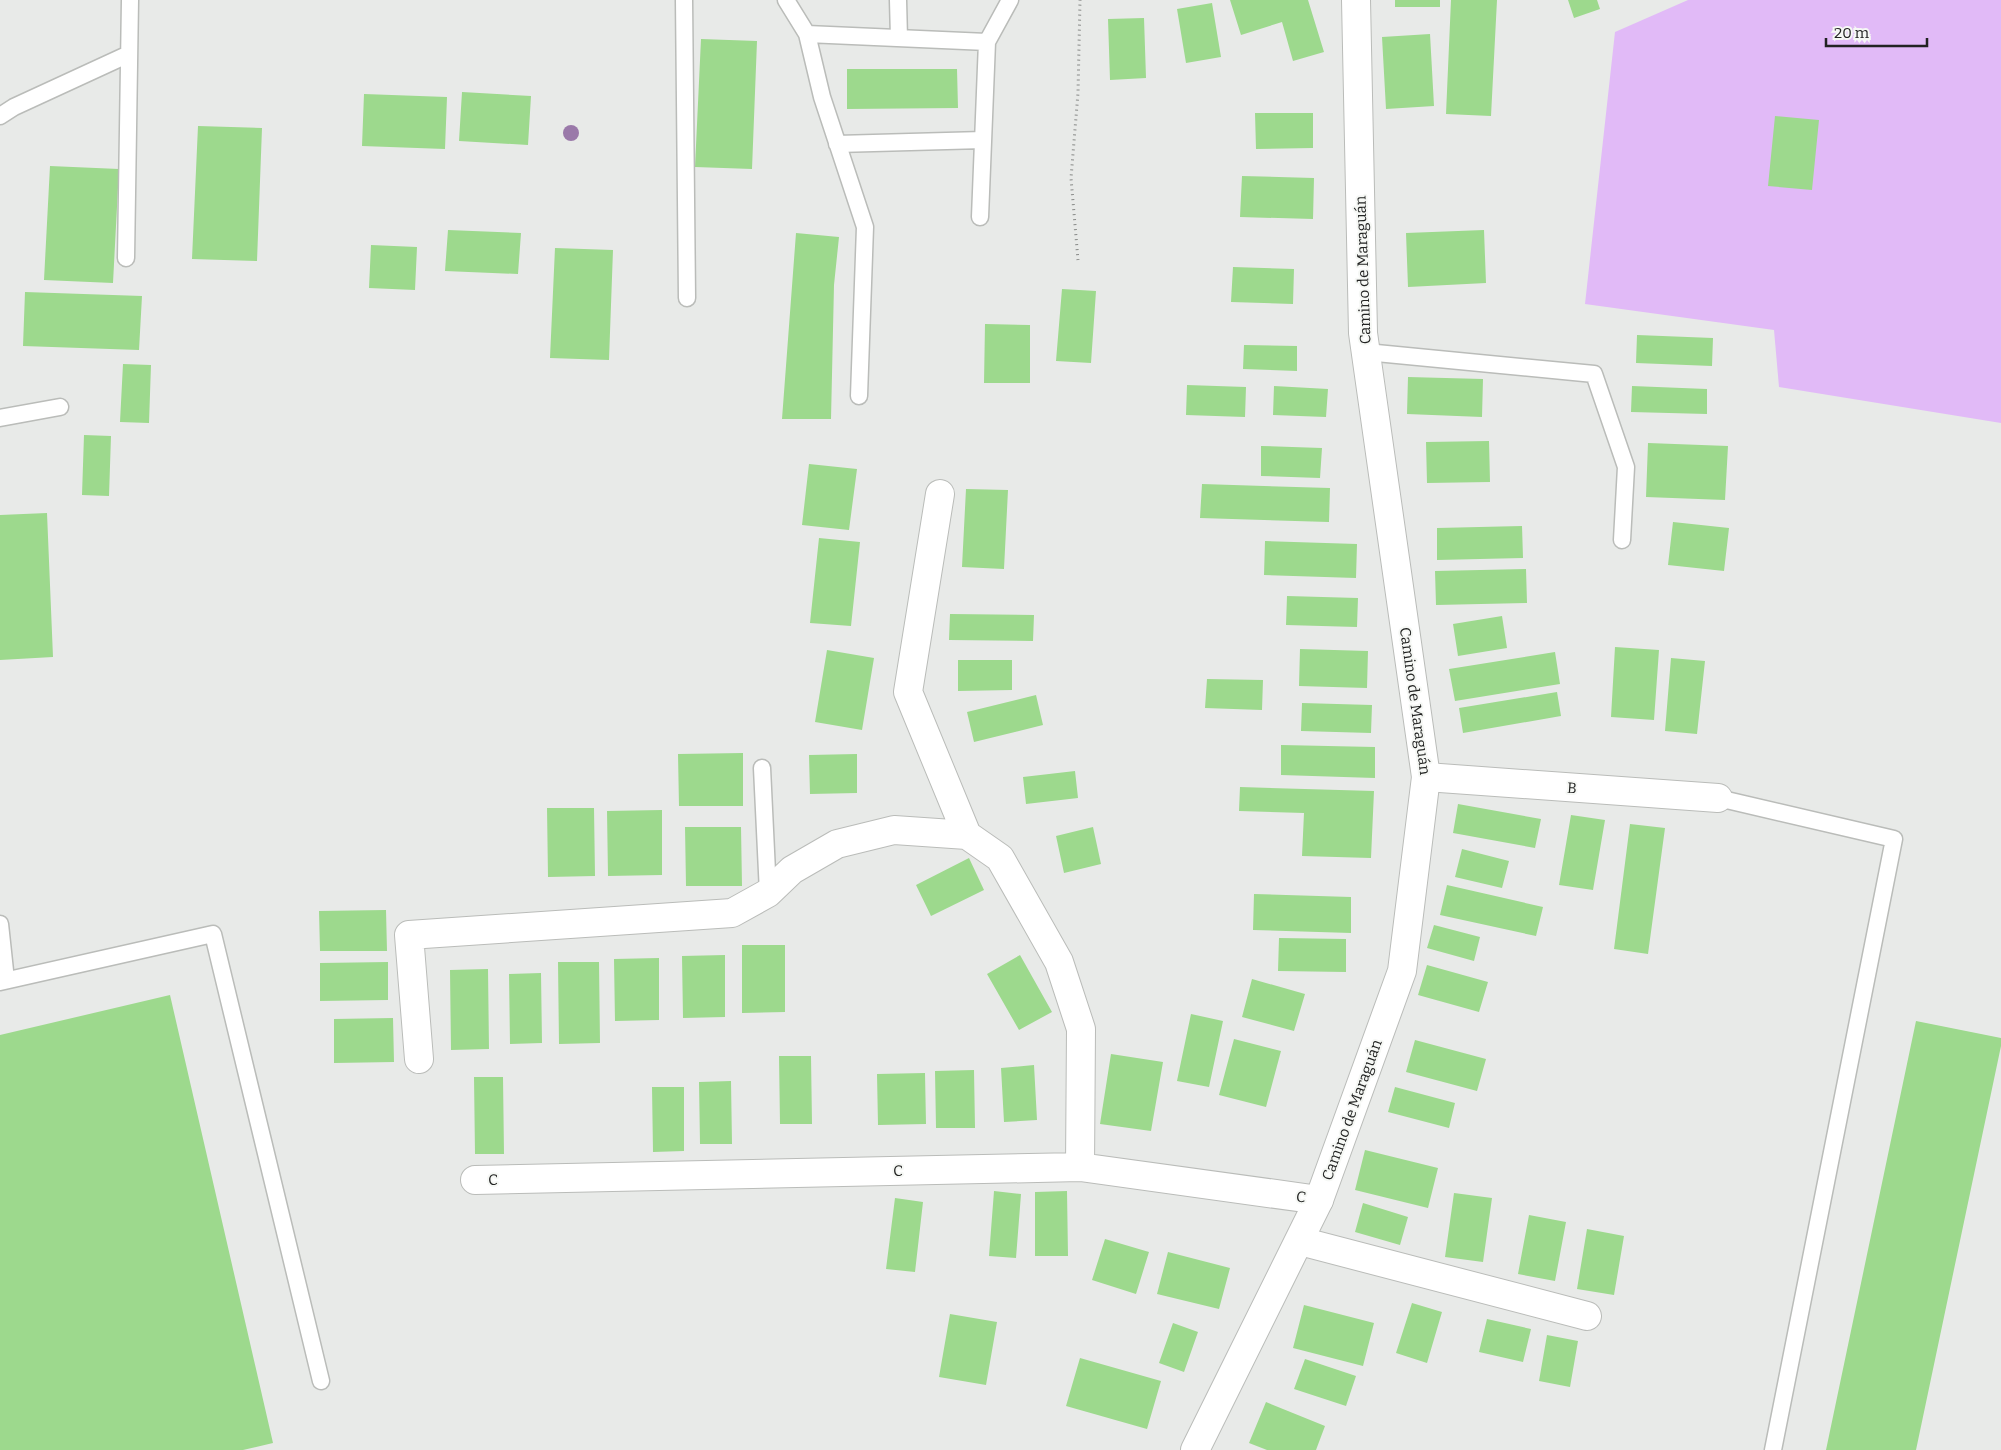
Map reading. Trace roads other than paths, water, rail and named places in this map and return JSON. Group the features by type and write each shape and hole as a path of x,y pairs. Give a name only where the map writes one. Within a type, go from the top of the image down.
{"street":[{"name":"Camino de Maraguán","path":"1195,1450 1319,1200 1402,970 1426,777 1363,333 1356,0"},
{"path":"940,494 908,692 967,835"},
{"name":"B","path":"1426,777 1718,798"},
{"path":"419,1059 409,935 732,913 768,893 792,870 837,844 894,830 967,835 1000,858 1059,962 1081,1029 1080,1167"},
{"name":"C","path":"475,1180 1080,1167 1319,1200"},
{"path":"1300,1241 1587,1316"}],"lane":[{"path":"126,258 130,0"},
{"path":"684,0 687,298"},
{"path":"786,0 808,34 822,97 865,227 859,396"},
{"path":"898,0 899,38"},
{"path":"980,217 987,42 1010,0"},
{"path":"808,34 987,42"},
{"path":"0,116 14,107 129,54"},
{"path":"837,144 983,140"},
{"path":"1366,352 1594,374 1626,467 1622,540"},
{"path":"0,418 60,407"},
{"path":"762,768 768,893"},
{"path":"1718,798 1894,839 1773,1450"},
{"path":"0,924 3,981 214,934 321,1381"}]}
